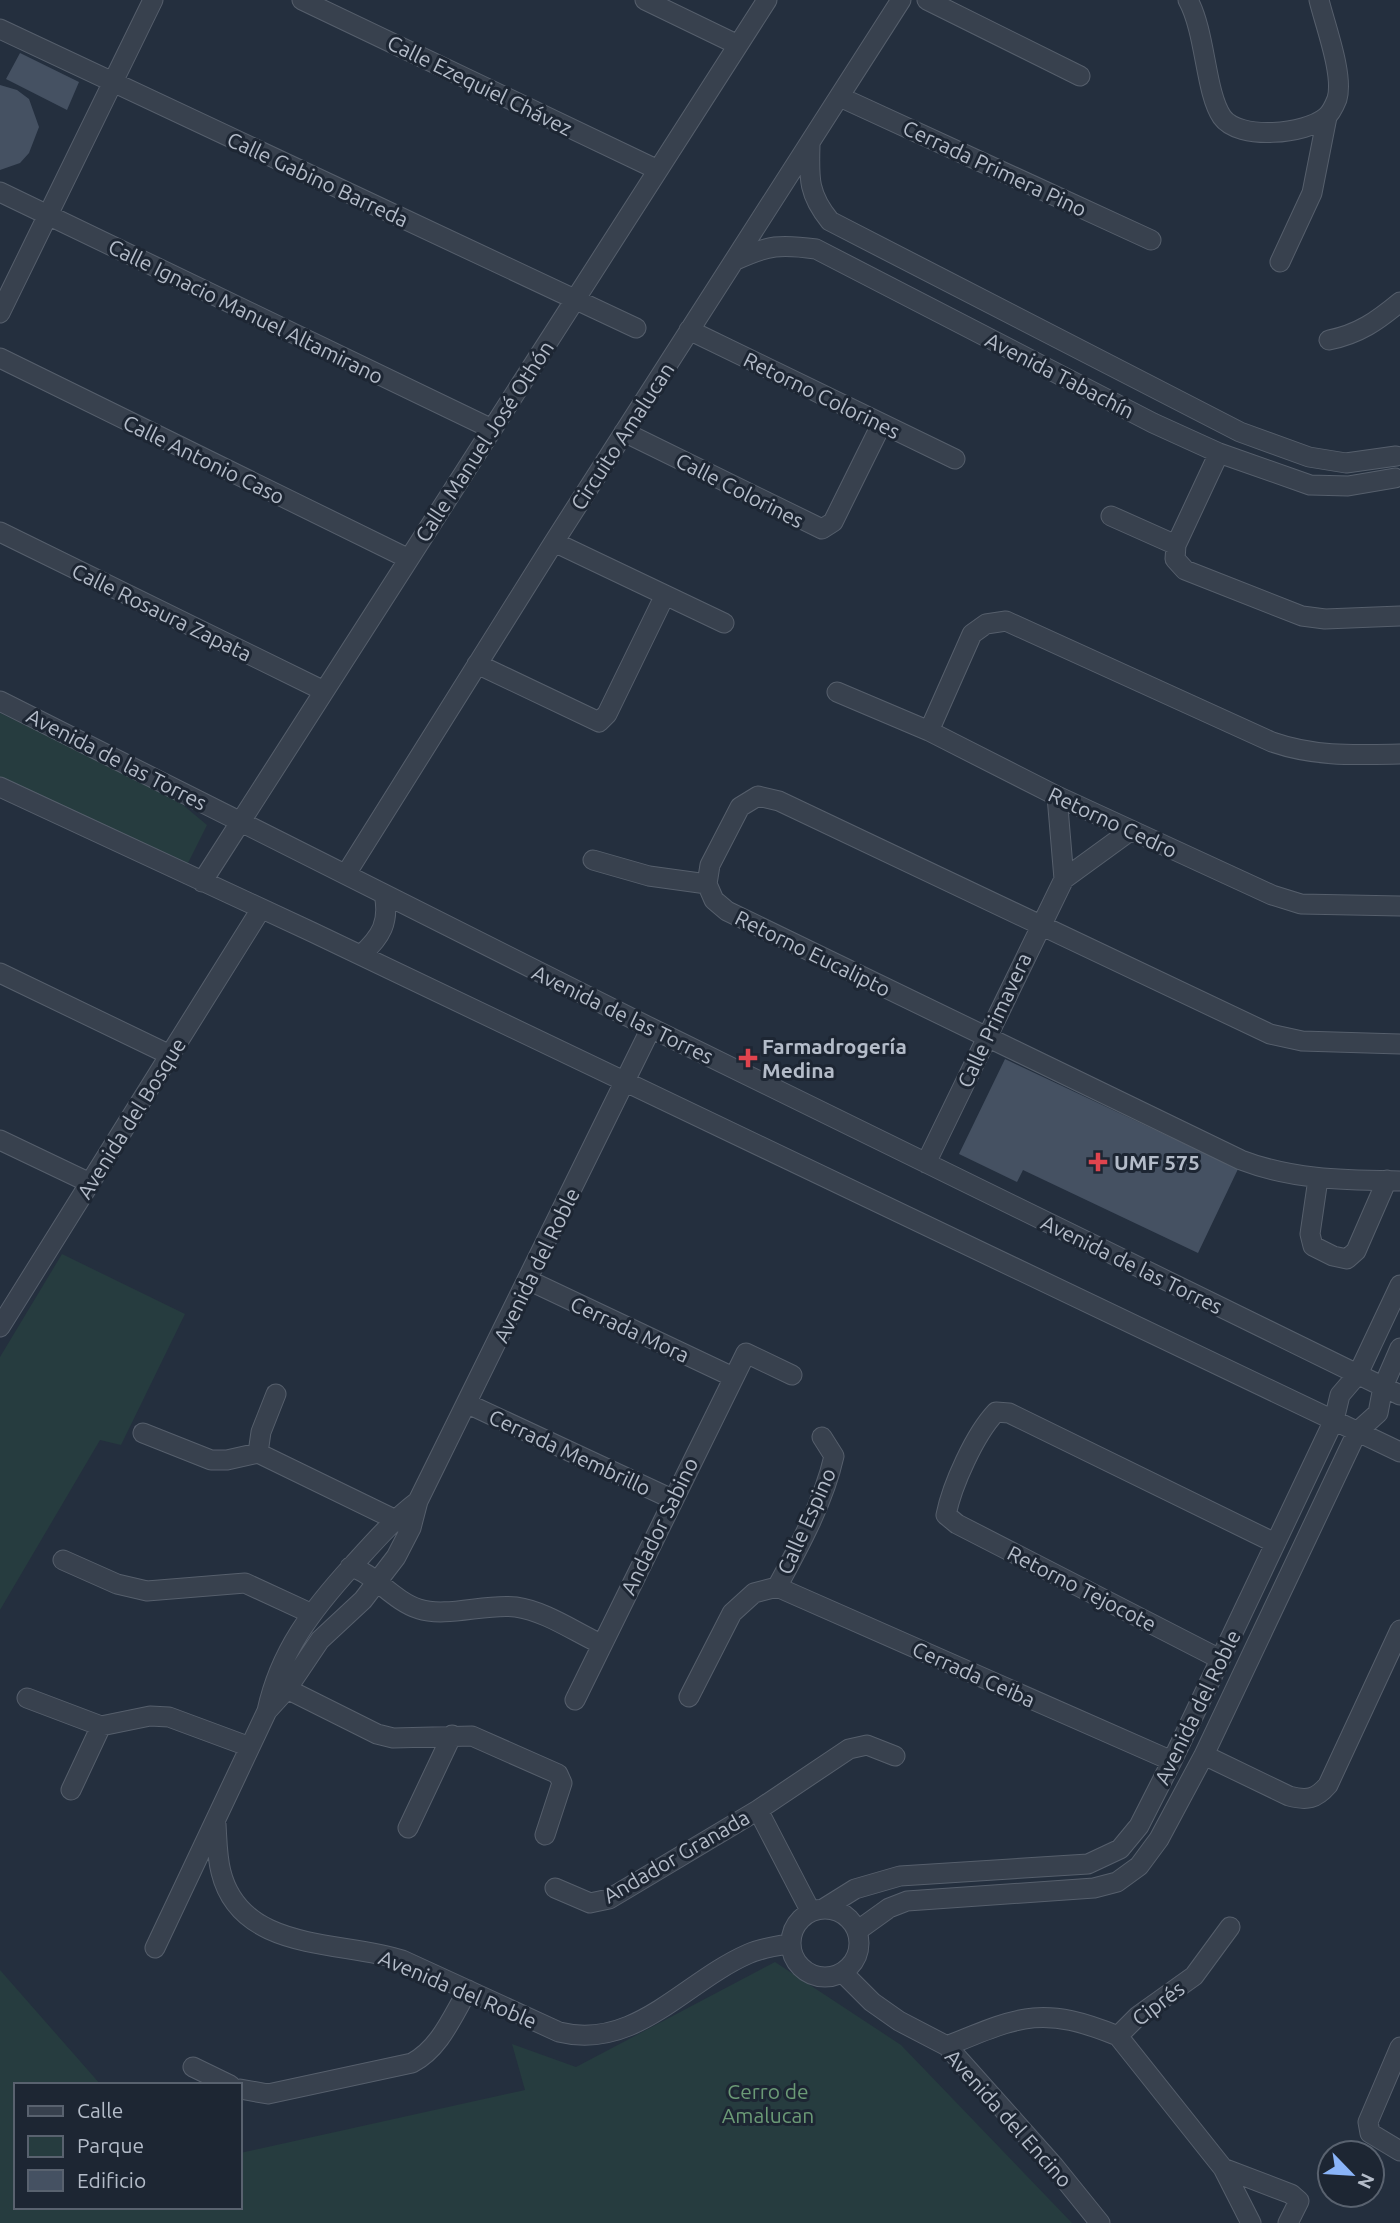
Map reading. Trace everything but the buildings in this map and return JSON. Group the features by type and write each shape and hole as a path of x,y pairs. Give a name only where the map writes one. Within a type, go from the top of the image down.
{"street":[{"path":"0,313 153,0"},
{"name":"Calle Ezequiel Chávez","path":"302,0 658,170"},
{"path":"645,0 738,45"},
{"name":"Calle Manuel José Othón","path":"202,882 767,0"},
{"name":"Circuito Amalucan","path":"346,874 554,542 901,0"},
{"path":"926,0 1080,76"},
{"path":"1188,0 1197,17 1216,103 1222,117 1236,129 1255,134 1310,125 1327,117"},
{"path":"1280,262 1312,193 1327,117 1336,101 1339,86 1319,0"},
{"name":"Calle Gabino Barreda","path":"0,29 636,328"},
{"name":"Cerrada Primera Pino","path":"840,97 1150,240"},
{"path":"810,145 809,176 814,201 830,221 816,248"},
{"name":"Calle Ignacio Manuel Altamirano","path":"0,192 492,429"},
{"name":"Avenida Tabachín","path":"830,221 1240,432 1321,459 1346,463 1398,453"},
{"name":"Avenida Tabachín","path":"735,260 763,247 781,244 816,248 1153,422 1219,453 1310,485 1348,486 1397,482"},
{"path":"1329,340 1352,335 1369,327 1400,302"},
{"name":"Retorno Colorines","path":"689,330 955,459"},
{"name":"Calle Antonio Caso","path":"0,358 409,559"},
{"name":"Calle Colorines","path":"624,432 822,529 833,522 881,425"},
{"path":"1219,453 1176,545 1175,559 1185,570 1302,616 1325,619 1400,616"},
{"path":"1397,482 1398,453"},
{"path":"1111,516 1176,545"},
{"name":"Calle Rosaura Zapata","path":"0,532 324,691"},
{"path":"554,542 724,623"},
{"path":"477,664 599,722 607,714 665,595"},
{"path":"929,731 972,634 986,624 1006,621 1272,742 1300,752 1327,756 1400,754"},
{"name":"Retorno Cedro","path":"837,692 929,731 1130,831 1272,895 1301,904 1400,906"},
{"name":"Avenida de las Torres","path":"0,701 651,1028 1392,1391"},
{"path":"0,788 361,955 1400,1452"},
{"path":"593,860 649,876 707,884 710,865 740,807 758,796 779,801 1270,1034 1302,1041 1400,1044"},
{"path":"1057,796 1064,879"},
{"name":"Calle Primavera","path":"926,1163 1064,879 1130,831"},
{"name":"Retorno Eucalipto","path":"707,884 715,900 727,911 1241,1160 1271,1172 1318,1178 1393,1180"},
{"path":"361,955 384,927 387,911 384,894"},
{"name":"Avenida del Bosque","path":"3,1316 90,1184 261,909"},
{"path":"0,974 170,1055"},
{"name":"Avenida del Roble","path":"280,1686 285,1654 310,1613 345,1574 403,1523 418,1501 651,1028"},
{"path":"0,1140 90,1184"},
{"path":"1318,1178 1310,1234 1313,1246 1333,1256 1347,1259 1356,1251 1393,1180"},
{"name":"Cerrada Mora","path":"528,1280 733,1377"},
{"name":"Avenida del Roble","path":"817,1910 855,1889 900,1876 1088,1864 1120,1849 1139,1826 1172,1761 1334,1420 1340,1395 1358,1374 1400,1285"},
{"name":"Avenida del Roble","path":"857,1931 889,1908 907,1901 1094,1888 1117,1882 1139,1866 1159,1839 1204,1755 1357,1432 1378,1413 1392,1391 1400,1348"},
{"name":"Andador Sabino","path":"575,1700 746,1353 792,1375"},
{"path":"258,1453 261,1432 276,1394"},
{"name":"Cerrada Membrillo","path":"468,1404 672,1499"},
{"name":"Retorno Tejocote","path":"1220,1659 957,1524 946,1515 949,1499 986,1423 996,1412 1009,1413 1275,1543"},
{"path":"143,1433 211,1460 258,1453 403,1523"},
{"name":"Calle Espino","path":"689,1697 732,1613 754,1593 777,1587 829,1479 834,1456 822,1437"},
{"name":"Avenida del Roble","path":"403,1523 396,1557 376,1584 363,1600 320,1640 280,1686 216,1824 221,1873 232,1897 247,1917 269,1930 302,1941 381,1953 402,1960 559,2032 583,2038 608,2035 630,2026 747,1954 790,1944"},
{"path":"63,1560 132,1590 245,1583 310,1613"},
{"path":"363,1600 348,1594 345,1574 365,1573 376,1584 423,1611 514,1607 530,1610 601,1644"},
{"name":"Cerrada Ceiba","path":"777,1587 1172,1761"},
{"path":"1204,1755 1289,1796 1303,1800 1318,1796 1328,1785 1400,1630"},
{"path":"280,1686 377,1734 393,1738 452,1735 472,1737 558,1774 562,1783 545,1835"},
{"path":"27,1698 101,1726 150,1716 169,1717 250,1747"},
{"path":"71,1790 101,1726"},
{"path":"408,1828 452,1735"},
{"name":"Andador Granada","path":"555,1888 590,1903 609,1899 758,1810 858,1745 876,1747 895,1756"},
{"path":"758,1810 817,1910"},
{"path":"155,1948 216,1824"},
{"path":"817,1910 844,1914 857,1931 859,1946 854,1961 843,1973 829,1978 815,1977 798,1964 790,1944 792,1933 800,1919 817,1910"},
{"name":"Ciprés","path":"947,2046 1006,2021 1029,2016 1058,2016 1083,2022 1118,2036 1138,2016 1194,1976 1230,1927"},
{"name":"Avenida del Encino","path":"843,1973 872,2002 899,2021 947,2046 1100,2223"},
{"path":"242,2089 268,2094 412,2063 427,2055 439,2040 468,1990"},
{"path":"1118,2036 1223,2168 1251,2223"},
{"path":"1400,2047 1368,2122 1370,2133 1400,2151"},
{"path":"193,2067 226,2083"},
{"path":"1223,2168 1291,2194 1299,2201 1289,2223"}],"green space":[{"path":"0,713 171,795 207,825 188,863 0,778"},
{"path":"62,1254 185,1314 121,1445 100,1440 0,1610 0,1357"},
{"name":"Cerro de Amalucan","path":"775,1962 901,2045 1072,2223 0,2223 0,1970 99,2083 14,2083 14,2209 242,2209 242,2153 525,2090 512,2044 576,2067"}],"place":[{"name":"Farmadrogería Medina","path":"748,1058"},
{"name":"UMF 575","path":"1098,1162"}]}
